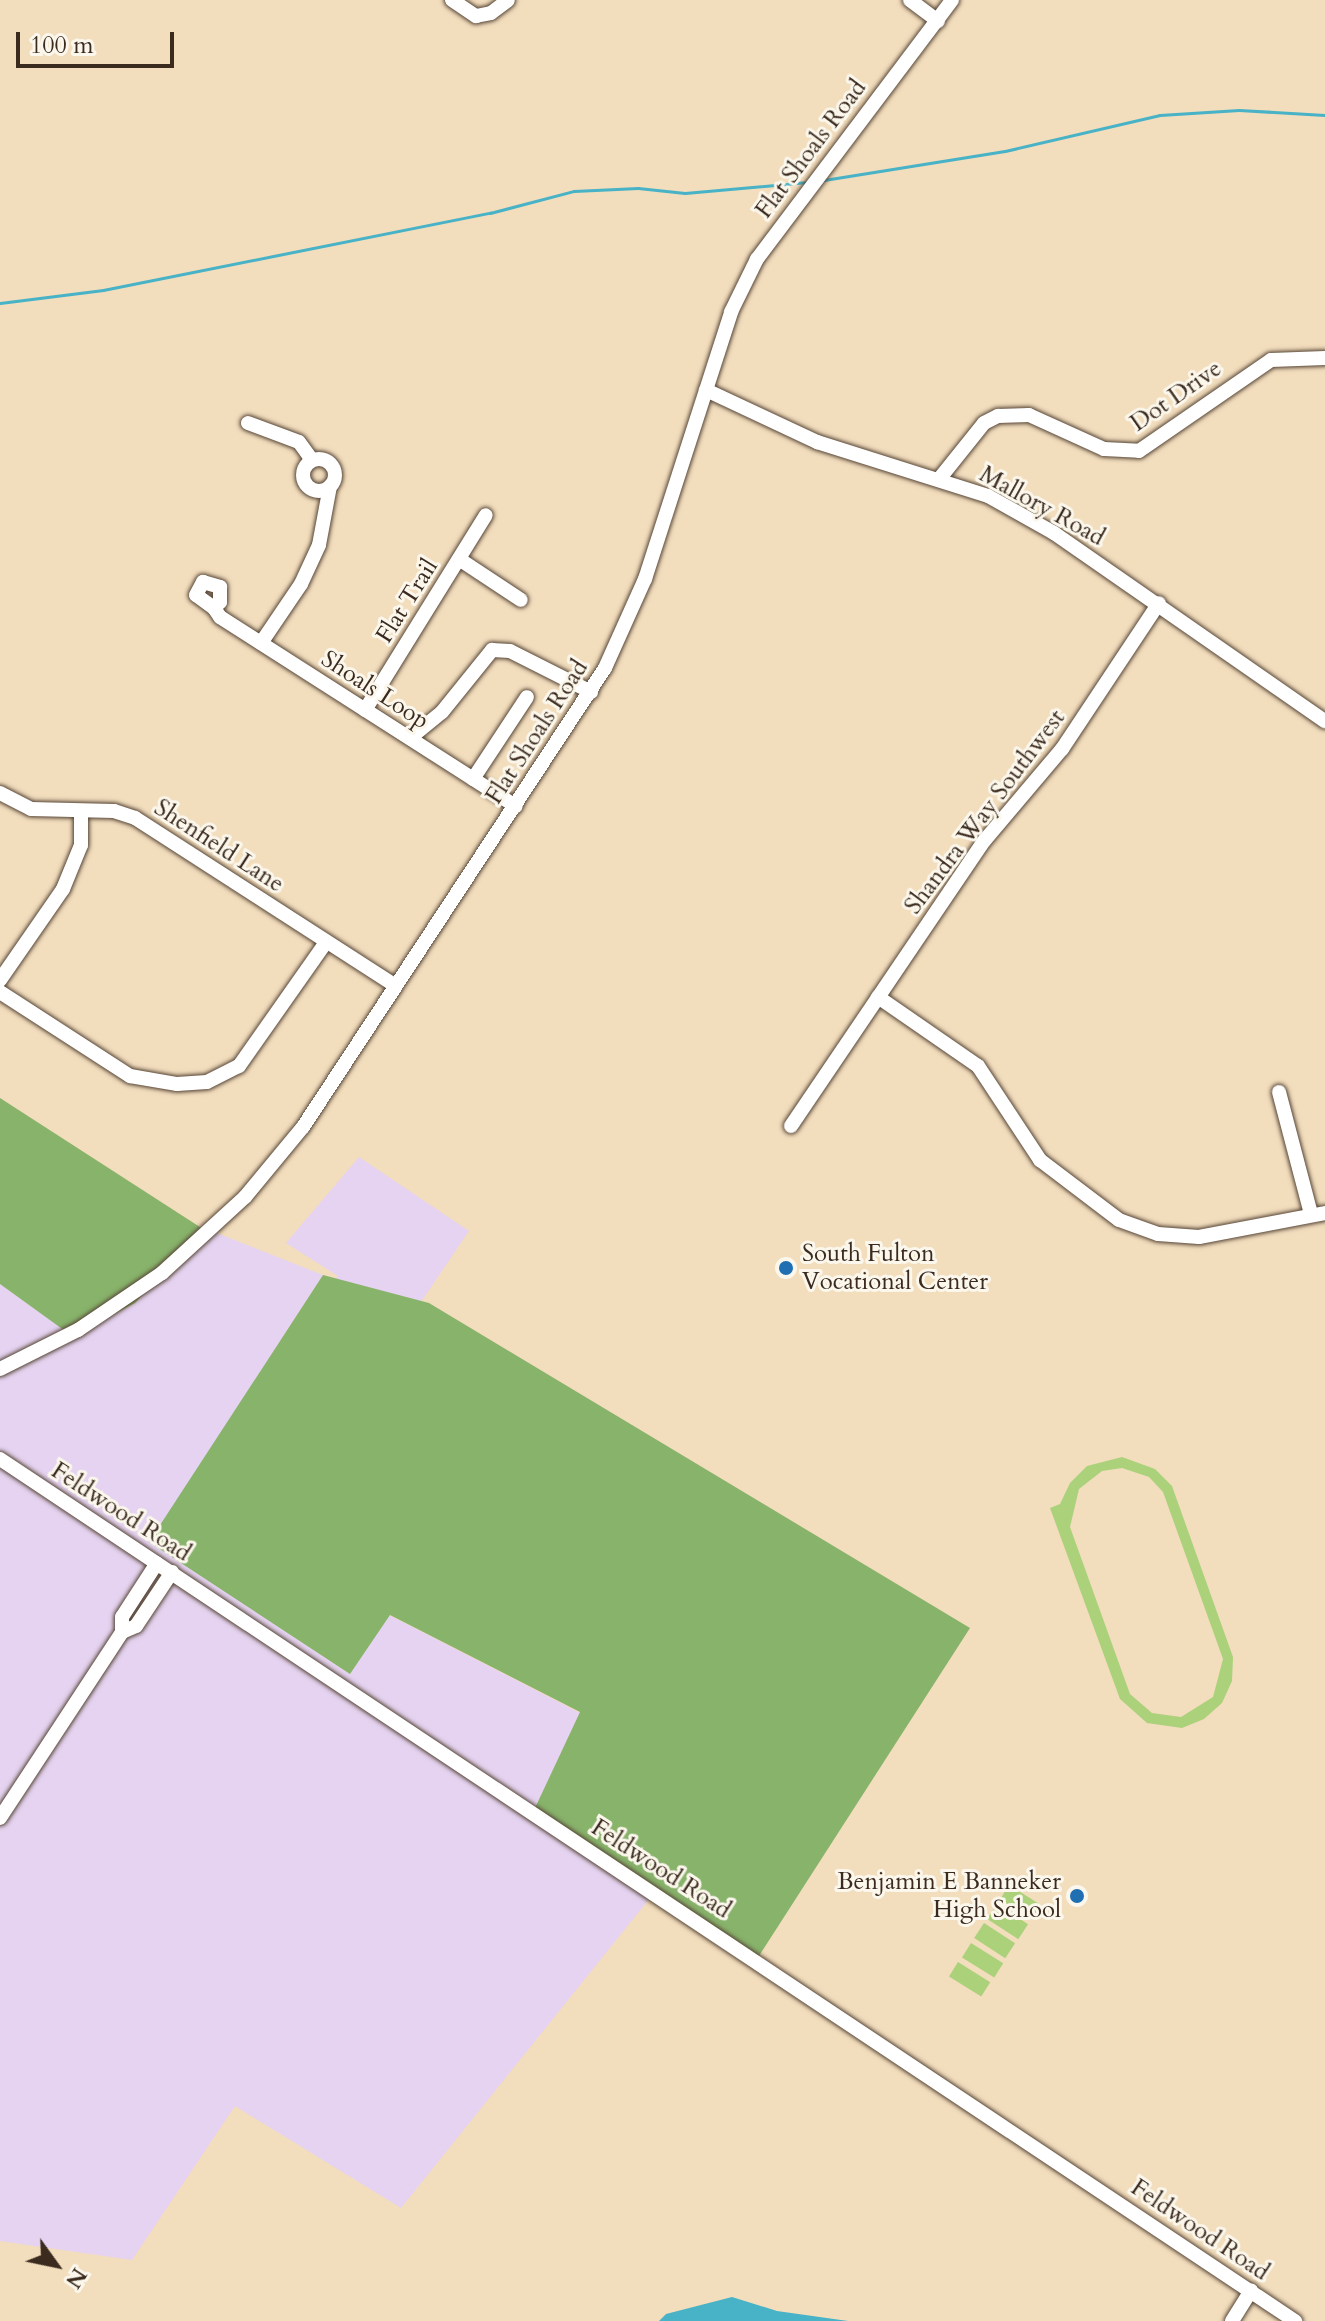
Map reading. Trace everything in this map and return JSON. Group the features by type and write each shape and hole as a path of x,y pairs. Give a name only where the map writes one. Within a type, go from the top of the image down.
{"street":[{"path":"452,0 476,16 491,13 508,0"},
{"path":"910,0 938,21"},
{"name":"Flat Shoals Road","path":"0,1369 120,1304 198,1243 303,1127 591,692 645,579 731,312 757,259 952,0"},
{"name":"Dot Drive","path":"940,478 984,423 998,416 1029,415 1104,449 1139,451 1271,360 1325,358"},
{"name":"Mallory Road","path":"706,390 817,442 940,478 988,496 1054,533 1159,603 1325,721"},
{"path":"248,423 299,442 312,460 332,466 319,545 301,584 261,643"},
{"path":"312,460 303,471 306,485 320,491 330,486"},
{"name":"Flat Trail","path":"365,710 486,515"},
{"path":"459,559 521,600"},
{"name":"Shandra Way Southwest","path":"791,1126 985,840 1062,749 1159,603"},
{"name":"Shoals Loop","path":"214,608 261,643 516,806"},
{"path":"410,738 442,712 492,650 510,651 591,692"},
{"path":"473,779 527,697"},
{"name":"Shenfield Lane","path":"0,793 31,809 114,811 135,818 396,986"},
{"path":"0,980 63,889 81,845 81,811"},
{"path":"0,992 130,1076 177,1084 207,1082 239,1066 326,942"},
{"path":"878,997 978,1066 1040,1160 1119,1220 1158,1234 1199,1237 1318,1214 1279,1092"},
{"path":"0,1447 19,1472"},
{"name":"Feldwood Road","path":"0,1459 1295,2321"},
{"path":"0,1818 122,1632 122,1617 157,1563"},
{"path":"122,1632 136,1626 172,1572"},
{"path":"1232,2321 1251,2291"}],"shaded area":[{"path":"359,1157 469,1231 339,1423 266,1377 338,1276 286,1243"},
{"path":"204,1228 323,1275 150,1542 350,1674 389,1615 580,1713 535,1808 654,1893 401,2208 235,2106 132,2260 0,2241 0,1284 73,1336 135,1303"}],"green space":[{"path":"0,1098 203,1229 135,1303 72,1336 0,1284"},
{"path":"323,1275 429,1303 970,1628 757,1959 535,1808 580,1712 390,1615 350,1674 149,1542"},
{"path":"1122,1457 1155,1469 1172,1486 1233,1657 1232,1681 1222,1703 1204,1719 1182,1728 1147,1723 1120,1699 1050,1508 1060,1504 1070,1483 1087,1466","holes":["1122,1468 1149,1477 1163,1492 1223,1659 1213,1697 1181,1717 1152,1713 1130,1694 1070,1527 1079,1489 1102,1471"]},
{"path":"1009,1885 1041,1905 1032,1920 1000,1899"},
{"path":"997,1904 1028,1924 1018,1939 987,1919"},
{"path":"984,1923 1015,1943 1005,1958 974,1938"},
{"path":"971,1943 1003,1963 994,1978 962,1957"},
{"path":"958,1962 990,1982 981,1997 949,1976"}],"water":[{"path":"732,2297 777,2311 848,2321 659,2321 666,2314"}],"waterway":[{"path":"824,180 1005,151 1160,115 1239,110 1325,115"},
{"path":"0,303 103,290 490,213 574,191 638,188 685,193 808,182"}],"place":[{"name":"South Fulton Vocational Center","path":"786,1268"},
{"name":"Benjamin E Banneker High School","path":"1077,1896"}]}
